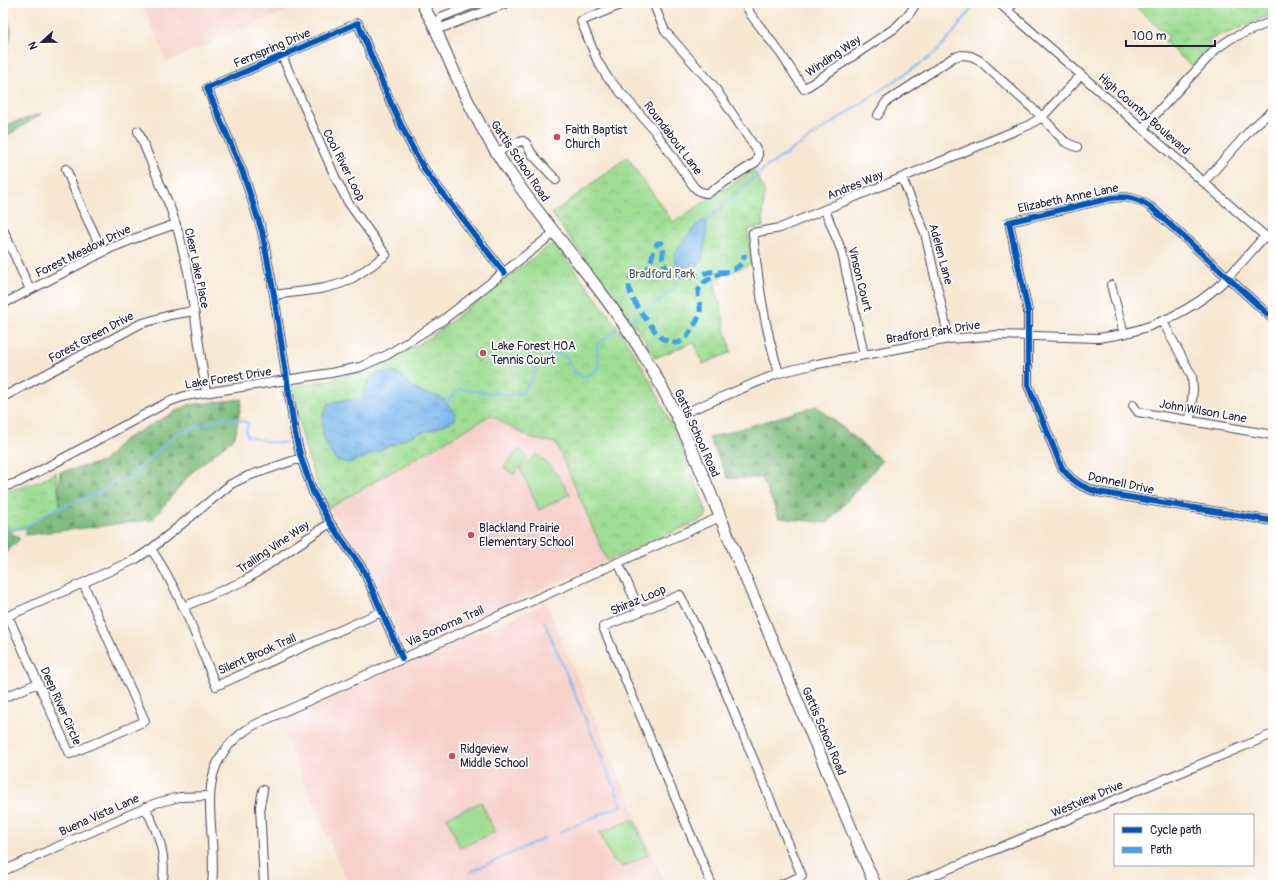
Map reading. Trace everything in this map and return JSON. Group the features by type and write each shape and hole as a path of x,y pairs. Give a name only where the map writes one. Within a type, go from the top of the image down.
{"main road":[{"name":"Gattis School Road","path":"422,3 487,139 514,179 554,233 618,315 650,366 677,416 874,885"},
{"name":"Gattis School Road","path":"430,3 433,12 434,26"}],"street":[{"path":"434,26 441,17 477,3"},
{"path":"434,26 444,27 507,3"},
{"name":"Roundabout Lane","path":"625,3 581,21 597,60 607,77 654,130 694,187 703,193 708,192 756,162 758,152 713,85 665,31 653,3"},
{"name":"Winding Way","path":"745,3 756,23 781,54 804,89 895,28 910,13 916,3"},
{"name":"High Country Boulevard","path":"999,3 1273,243"},
{"path":"1007,10 1014,3"},
{"path":"1142,128 1216,49 1232,38 1273,21"},
{"name":"Fernspring Drive","path":"402,658 364,571 330,523 313,492 301,458 295,434 274,295 262,231 243,173 207,88 358,23 376,70 416,156 426,172 504,274"},
{"path":"878,115 886,102 954,57 962,55 972,56 979,60 1042,117 1065,142 1078,147"},
{"name":"Cool River Loop","path":"274,295 332,286 347,281 386,255 348,202 336,179 282,56"},
{"name":"Andres Way","path":"779,373 758,283 753,233 780,228 1029,126 1042,117 1081,75"},
{"path":"1204,182 1259,120 1273,110"},
{"name":"Clear Lake Place","path":"138,131 170,207 185,257 206,392"},
{"path":"496,153 523,140 532,154 556,180"},
{"path":"66,169 103,252"},
{"name":"Adelen Lane","path":"902,178 924,233 949,339"},
{"name":"Elizabeth Anne Lane","path":"1028,336 1028,311 1010,222 1111,198 1126,197 1139,200 1152,208 1273,319"},
{"name":"Vinson Court","path":"825,210 842,252 864,355"},
{"name":"Forest Meadow Drive","path":"3,304 103,252 127,241 176,224"},
{"path":"3,229 30,290"},
{"name":"Lake Forest Drive","path":"3,488 19,482 168,402 185,396 331,373 360,367 387,355 443,320 504,274 554,233"},
{"name":"Bradford Park Drive","path":"677,416 779,373 812,365 949,339 984,336 1098,338 1124,334 1163,322 1208,294 1228,278 1265,236"},
{"path":"1111,285 1124,334"},
{"name":"Forest Green Drive","path":"3,397 140,324 194,310"},
{"path":"1163,322 1192,376 1193,389 1190,420"},
{"name":"Donnell Drive","path":"1028,336 1027,379 1029,390 1062,468 1077,484 1098,492 1273,521"},
{"name":"John Wilson Lane","path":"1133,405 1138,412 1273,433"},
{"name":"Deep River Circle","path":"83,583 145,721 70,754 8,616 136,559 151,549 231,484 248,476 301,458"},
{"name":"Via Sonoma Trail","path":"212,885 210,796 213,772 218,760 227,747 245,730 402,658 720,517"},
{"name":"Trailing Vine Way","path":"183,607 244,581 330,523"},
{"name":"Silent Brook Trail","path":"151,549 166,570 216,686 381,612"},
{"path":"618,562 640,611"},
{"name":"Shiraz Loop","path":"712,885 603,627 680,595 711,657 802,876 780,885"},
{"path":"3,698 38,683"},
{"name":"Westview Drive","path":"910,885 1273,734"},
{"path":"263,790 260,806 264,885"},
{"name":"Buena Vista Lane","path":"3,871 145,807 170,799 210,796"},
{"path":"145,807 158,834 162,850 164,869 162,885"}],"shaded area":[{"path":"142,3 304,3 167,62"},
{"name":"Blackland Prairie Elementary School","path":"491,415 510,427 534,439 556,443 607,561 406,648 370,569 329,508"},
{"name":"Ridgeview Middle School","path":"546,603 665,885 348,885 278,720"}],"green space":[{"path":"1132,3 1273,3 1273,14 1225,34 1222,33 1209,41 1210,46 1191,66 1165,42 1169,36"},
{"path":"3,16 10,25 11,33 7,53 3,54"},
{"path":"41,114 39,116 3,138 3,126"},
{"path":"589,136 596,139 596,144 593,147 591,147 586,141"},
{"name":"Bradford Park","path":"627,157 673,222 754,170 764,190 763,227 748,229 752,263 714,280 731,352 703,364 694,342 655,358 644,338 552,214"},
{"path":"550,245 557,247 591,291 613,321 643,368 670,421 685,457 707,512 705,518 607,561 556,443 534,439 510,427 491,415 329,508 316,479 306,450 294,390 295,387 352,374 383,362 414,347 429,338"},
{"name":"Lake Forest HOA Tennis Court","path":"490,343 495,351 477,362 472,354"},
{"path":"242,399 235,437 191,473 152,520 25,535 27,521 58,500 60,472 103,462 123,440 188,405"},
{"path":"817,406 882,461 828,523 779,518 762,478 728,478 709,438"},
{"path":"519,449 528,457 513,475 504,467"},
{"path":"537,454 553,469 570,494 539,510 520,468"},
{"path":"56,472 60,508 25,527 3,530 3,492 39,482"},
{"path":"3,524 20,539 3,556"},
{"path":"481,802 495,832 460,848 447,817"},
{"path":"631,820 635,822 649,854 624,867 612,859 600,833"}],"water":[{"path":"705,221 707,231 700,264 690,267 692,266 689,264 687,267 681,267 677,263 674,255 694,228"},
{"path":"389,372 400,375 416,390 443,399 455,413 455,420 431,430 418,433 348,463 336,460 329,450 323,434 322,422 326,407 333,402 361,397 368,382 373,376"}],"waterway":[{"path":"705,222 765,168 933,55 950,37 976,3"},
{"path":"632,320 667,295 675,286"},
{"path":"445,404 459,389 509,395 522,393 532,379 537,364 550,359 548,354 552,352 567,357 574,372 584,377 593,373 599,366 597,345 617,329"},
{"path":"3,530 24,528 49,512 99,493 115,481 129,478 176,434 226,417 246,422 248,424 246,431 247,436 268,442 288,443"},
{"path":"544,621 622,805 560,832"},
{"path":"470,872 545,838"},
{"path":"437,885 454,879"}],"marked path":[{"path":"725,272 715,276 709,279 703,283 699,289 699,317 687,337 678,343 666,341 657,334 638,308 630,293 630,279 647,269 658,243 662,243 664,245 662,258 667,269 682,277 692,277 712,272 731,271 740,265 743,261 744,254"}],"cycle path":[{"path":"402,658 364,571 330,523 313,492 301,458 295,434 274,295 262,231 243,173 207,88 358,23 397,117 426,172 504,273"},
{"path":"1273,319 1152,208 1137,200 1123,197 1111,198 1009,222 1028,311 1028,385 1062,468 1066,473 1077,483 1098,492 1273,521"}],"place":[{"name":"Faith Baptist Church","path":"557,137"},
{"name":"Lake Forest HOA Tennis Court","path":"483,353"},
{"name":"Blackland Prairie Elementary School","path":"471,535"},
{"name":"Ridgeview Middle School","path":"452,756"}]}
